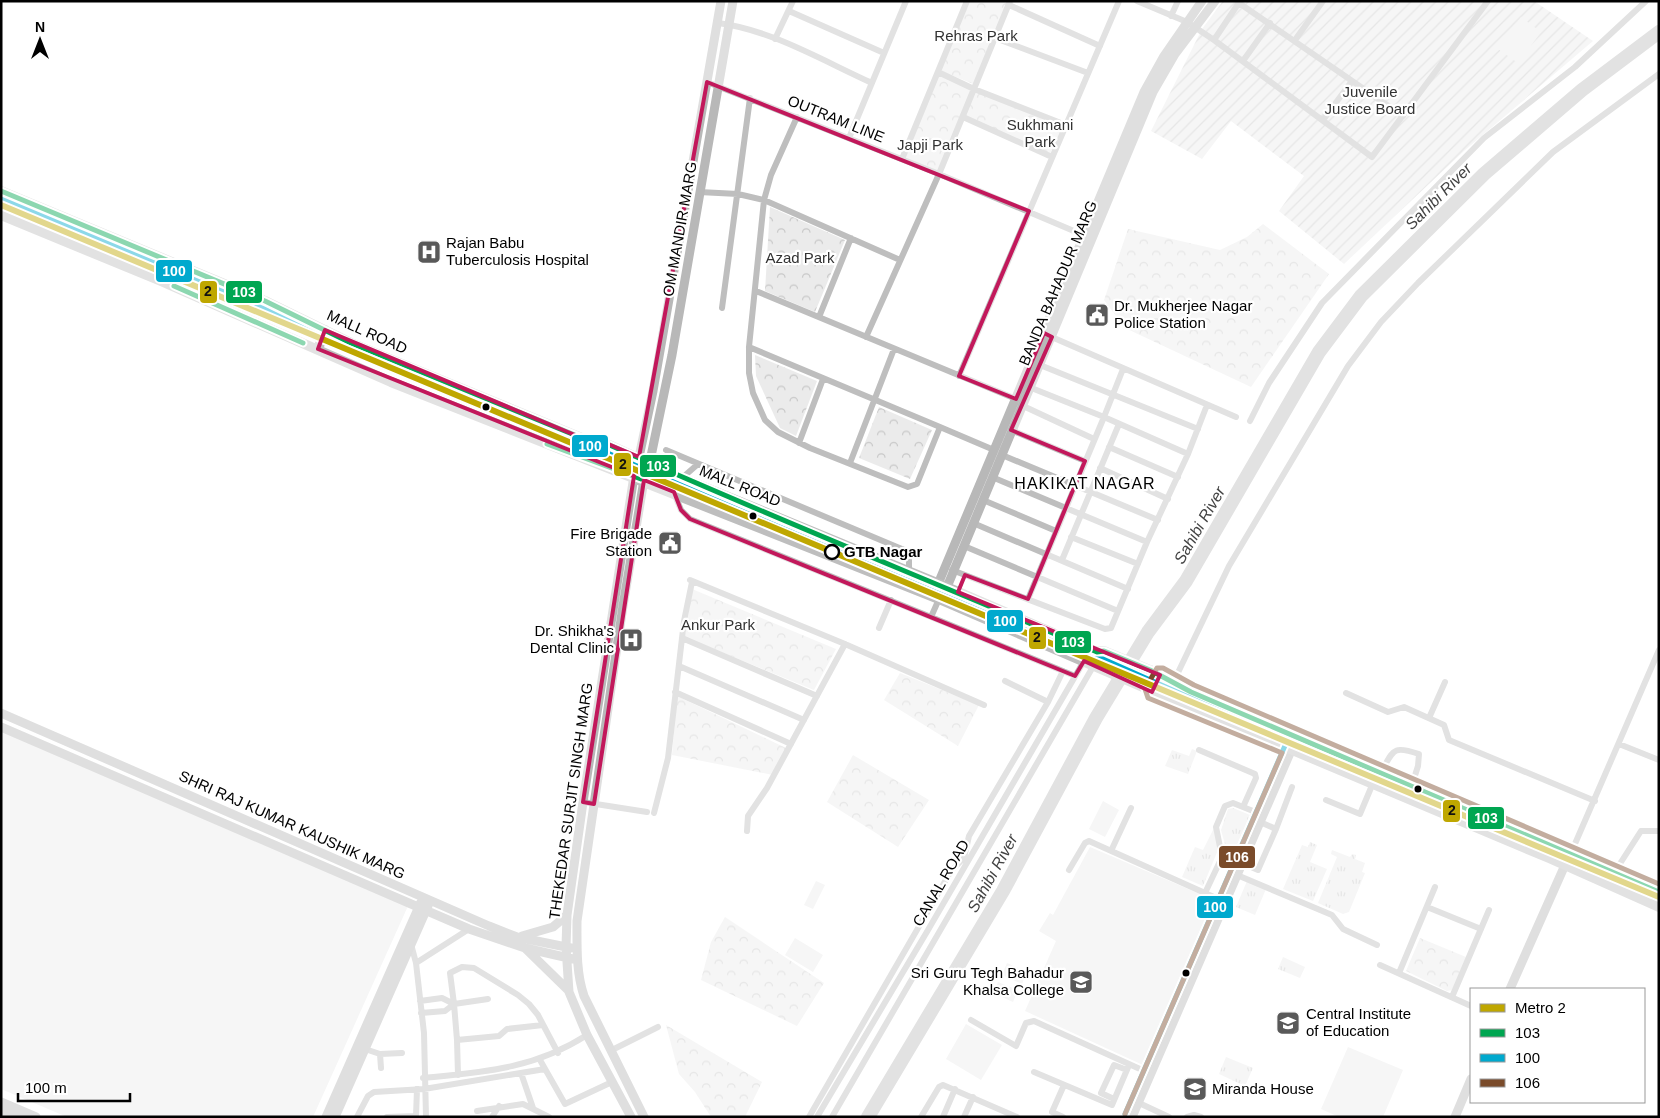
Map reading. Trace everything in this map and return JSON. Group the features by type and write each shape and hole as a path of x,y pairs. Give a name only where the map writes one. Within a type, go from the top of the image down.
{"main road":[{"name":"MALL ROAD","path":"1,191 174,262 265,301 325,330 582,438 594,438 650,461 682,478 942,585 1096,652 1104,651 1150,670 1174,684 1659,892"},
{"path":"1,215 472,414 634,476 939,599 1148,690 1565,865 1659,907"},
{"path":"318,349 325,330"},
{"path":"1148,690 1160,676"}],"street":[{"name":"OM MANDIR MARG","path":"639,457 653,391 721,1"},
{"name":"OM MANDIR MARG","path":"650,461 672,355 699,192 720,86 733,1"},
{"path":"775,39 793,1"},
{"path":"849,138 905,1"},
{"path":"902,159 967,1"},
{"path":"959,376 1119,1"},
{"path":"1137,1 1187,22 1243,61 1372,157 1488,1"},
{"path":"1171,16 1178,1"},
{"name":"BANDA BAHADUR MARG","path":"1089,237 1144,92 1202,1"},
{"name":"BANDA BAHADUR MARG","path":"942,585 1018,402 1153,92 1175,54 1215,1"},
{"path":"1295,40 1322,1"},
{"path":"1250,421 1269,383 1322,303 1484,138 1575,67 1646,1"},
{"path":"1214,40 1240,2 1403,116"},
{"path":"866,337 939,174 1009,3 1100,46"},
{"path":"789,11 884,53"},
{"path":"718,23 729,24 775,39 872,83"},
{"path":"1243,61 1270,23"},
{"path":"995,38 1088,73"},
{"path":"938,72 974,89 1066,125"},
{"path":"1174,684 1229,566 1348,366 1381,322 1424,276 1553,152 1659,74"},
{"path":"1323,120 1352,81"},
{"name":"OUTRAM LINE","path":"707,82 939,174 1089,237"},
{"path":"722,308 750,98"},
{"path":"797,117 771,175 764,200 749,347 749,373 759,409 765,420 778,432 799,444 908,487 913,486 920,479 940,427"},
{"path":"962,117 1052,157"},
{"path":"699,192 738,194 764,200 900,260"},
{"path":"819,317 850,238"},
{"path":"756,291 1018,402 1094,440"},
{"path":"1048,335 1236,417"},
{"name":"BANDA BAHADUR MARG","path":"950,569 964,546 983,500 992,477 998,452 1011,430 1018,402 1029,387 1040,365 1048,335"},
{"path":"749,347 1158,520"},
{"path":"850,463 894,349"},
{"path":"1040,365 1198,429"},
{"path":"1028,600 1124,368"},
{"path":"799,444 823,379"},
{"path":"1029,387 1188,454"},
{"path":"950,569 1105,629 1111,628 1208,405"},
{"path":"1062,560 1119,424"},
{"path":"1011,430 1085,461"},
{"path":"1109,447 1178,477"},
{"path":"666,450 909,552 909,572"},
{"path":"682,478 698,464"},
{"path":"1100,468 1168,499"},
{"name":"THEKEDAR SURJIT SINGH MARG","path":"631,1117 587,1035 569,992 566,947 567,915 583,802 614,591 634,476"},
{"path":"992,477 1147,542"},
{"name":"THEKEDAR SURJIT SINGH MARG","path":"644,480 623,606 577,922 579,981 584,996 644,1117"},
{"path":"674,492 681,510 690,519 1075,676"},
{"path":"983,500 1056,531"},
{"path":"973,523 1128,589"},
{"path":"1071,537 1138,564"},
{"path":"964,546 1118,612"},
{"path":"583,802 650,813 668,758 682,638 691,581 845,644 984,705"},
{"path":"931,617 939,599"},
{"path":"879,628 891,600"},
{"path":"682,638 817,696"},
{"path":"747,831 748,816 767,788 845,644"},
{"path":"1571,853 1659,650"},
{"path":"832,1117 1092,665"},
{"name":"CANAL ROAD","path":"817,1117 928,930 966,859 1075,676 1092,665"},
{"path":"679,666 804,720"},
{"path":"809,1117 951,871 966,859 969,836 1048,702 1063,671"},
{"path":"1005,681 1048,702"},
{"path":"1429,718 1444,682"},
{"path":"675,692 791,744"},
{"path":"1346,694 1388,712 1393,712 1402,706 1445,726 1449,740 1594,801"},
{"name":"SHRI RAJ KUMAR KAUSHIK MARG","path":"1,713 177,790 425,903 469,929 525,948 578,959"},
{"name":"SHRI RAJ KUMAR KAUSHIK MARG","path":"1,727 172,801 425,903 517,937 577,948"},
{"path":"1132,1117 1297,737"},
{"path":"1619,744 1659,760"},
{"path":"1381,772 1396,750 1402,748 1419,754 1418,766 1412,786"},
{"path":"1199,750 1255,774 1256,778 1243,807"},
{"path":"1326,800 1360,814 1373,783"},
{"path":"1222,851 1258,870 1292,787"},
{"path":"172,801 177,790"},
{"path":"1205,893 1222,857 1216,827 1225,806 1230,802 1243,807 1276,829"},
{"path":"1111,851 1131,808"},
{"path":"1614,873 1641,831 1659,830"},
{"path":"1070,870 1086,841 1225,902"},
{"path":"1510,988 1565,865"},
{"path":"1237,875 1332,915 1343,930 1377,945"},
{"path":"1399,973 1435,887"},
{"path":"326,1117 406,936 425,903"},
{"path":"335,1117 412,946 425,903"},
{"path":"1427,906 1481,929"},
{"path":"1452,996 1489,910"},
{"path":"517,937 553,928 567,915"},
{"path":"919,925 937,936"},
{"path":"416,963 469,929"},
{"path":"387,1117 416,1117 423,1078 424,1033 416,963 412,946 406,936"},
{"path":"525,948 569,992"},
{"path":"1380,965 1470,1005"},
{"path":"458,1075 457,1040 450,973 462,967 474,968 529,1004 558,1052"},
{"path":"420,1001 442,998 454,1004"},
{"path":"422,1014 444,1011 454,1004 488,999"},
{"path":"971,1020 1016,1046 1026,1023 1034,1022 1128,1068"},
{"path":"457,1040 499,1036 507,1030 543,1025"},
{"path":"610,1051 658,1027"},
{"path":"423,1078 475,1074 540,1060 587,1035"},
{"path":"365,1049 380,1054 402,1052"},
{"path":"380,1054 381,1068"},
{"path":"540,1060 565,1104 612,1082"},
{"path":"1114,1099 1101,1093 1114,1064 1151,1074"},
{"path":"1034,1072 1112,1105 1128,1068"},
{"path":"356,1117 368,1096 374,1092 421,1089 545,1069"},
{"path":"521,1073 533,1108"},
{"path":"1455,1117 1470,1081"},
{"path":"921,1117 939,1087 945,1085 1017,1117"},
{"path":"1063,1117 1052,1112 1064,1085"},
{"path":"421,1089 426,1117"},
{"path":"943,1117 955,1089"},
{"path":"964,1117 973,1097"},
{"path":"1,1102 36,1117"},
{"path":"1139,1103 1169,1117"},
{"path":"477,1111 499,1106 523,1104 549,1117"},
{"path":"492,1117 499,1106"},
{"path":"1,1111 16,1117"},
{"path":"1187,1117 1194,1115 1201,1117"}],"highlighted area":[{"path":"707,82 1029,211 959,376 1016,399 1044,333 1052,337 1011,430 1085,461 1028,599 965,575 958,592 1160,675 1152,692 1084,661 1075,676 690,519 681,510 674,492 644,480 594,804 583,802 634,476 318,349 325,330 582,438 594,438 639,457"}],"green space":[{"name":"Rehras Park","path":"970,1 1010,1 976,85 941,71"},
{"name":"Juvenile Justice Board","path":"1223,1 1534,1 1593,41 1464,151 1344,264 1279,211 1304,176 1231,121 1202,159 1151,131 1202,29"},
{"path":"1521,17 1541,32 1518,63 1498,49"},
{"name":"Japji Park","path":"939,74 972,90 940,172 905,158"},
{"name":"Sukhmani Park","path":"975,90 1064,126 1051,156 964,116"},
{"name":"Azad Park","path":"770,207 845,240 815,312 765,291"},
{"path":"1263,224 1329,274 1251,387 1125,328 1104,300 1128,229 1220,250 1247,237"},
{"path":"755,355 817,381 796,436 780,428 756,376"},
{"path":"879,407 932,430 910,479 859,458"},
{"name":"Ankur Park","path":"692,589 836,649 814,690 685,637"},
{"path":"900,673 979,705 958,746 884,700"},
{"path":"677,696 786,748 773,775 672,755"},
{"path":"1,728 408,906 313,1117 67,1117 1,1089"},
{"path":"1192,749 1197,751 1188,774 1165,766 1172,750 1189,756"},
{"path":"853,755 929,800 898,847 827,802"},
{"path":"1103,801 1119,810 1105,837 1089,829"},
{"path":"1233,808 1250,815 1234,852 1226,848 1221,830 1228,809"},
{"path":"1214,828 1218,850 1203,886 1182,877 1195,847 1203,850"},
{"path":"1310,842 1317,845 1310,862 1327,869 1313,901 1283,889 1302,845 1308,847"},
{"path":"1090,847 1214,900 1143,1065 1025,1011 1056,941 1039,931 1050,913 1053,915"},
{"path":"1332,850 1350,857 1352,854 1356,855 1355,859 1365,863 1362,872 1365,873 1349,912 1343,914 1318,903 1337,857 1331,854"},
{"path":"1345,858 1359,864 1356,872 1341,865"},
{"path":"816,881 825,885 813,909 804,905"},
{"path":"1247,881 1266,889 1255,915 1236,907"},
{"path":"725,917 824,983 797,1026 701,980 711,942"},
{"path":"795,938 823,955 813,972 785,955"},
{"path":"1420,938 1466,957 1452,990 1447,991 1406,971"},
{"path":"1283,957 1305,967 1300,978 1278,969"},
{"path":"1007,963 1027,972 1022,984 1002,975"},
{"path":"998,982 1018,990 1013,1002 993,993"},
{"path":"966,1024 1002,1045 981,1080 946,1059"},
{"path":"666,1025 762,1082 745,1117 711,1117 695,1092 679,1074"},
{"path":"1348,1047 1403,1070 1383,1117 1339,1117 1321,1109"},
{"path":"1226,1057 1253,1068 1245,1086 1219,1074"}],"waterway":[{"name":"Sahibi River","path":"868,1117 1003,891 1096,718 1148,632 1186,581 1319,352 1361,296 1484,174 1582,90 1659,32"}],"metro line":[{"name":"2","path":"1,205 1659,897"}],"transit line":[{"name":"103","path":"1,191 265,301 351,343 582,438 594,438 719,493 1097,652 1104,651 1150,670 1191,692 1659,892"},
{"name":"100","path":"1,199 262,308 348,350 579,445 592,446 717,501 1094,659 1103,659 1287,741 1125,1114"},
{"name":"103","path":"174,286 303,343"},
{"name":"103","path":"547,444 641,479"},
{"name":"106","path":"1125,1114 1282,753 1148,698 1145,689 1157,668 1163,668 1194,685 1659,884"}],"place":[{"name":"Rajan Babu Tuberculosis Hospital","path":"429,252"},
{"name":"Dr. Mukherjee Nagar Police Station","path":"1097,315"},
{"name":"Fire Brigade Station","path":"670,543"},
{"name":"GTB Nagar","path":"832,552"},
{"name":"Dr. Shikha's Dental Clinic","path":"631,640"},
{"name":"Sri Guru Tegh Bahadur Khalsa College","path":"1081,982"},
{"name":"Central Institute of Education","path":"1288,1023"},
{"name":"Miranda House","path":"1195,1089"}],"district":[{"name":"HAKIKAT NAGAR","path":"1085,483"}]}
